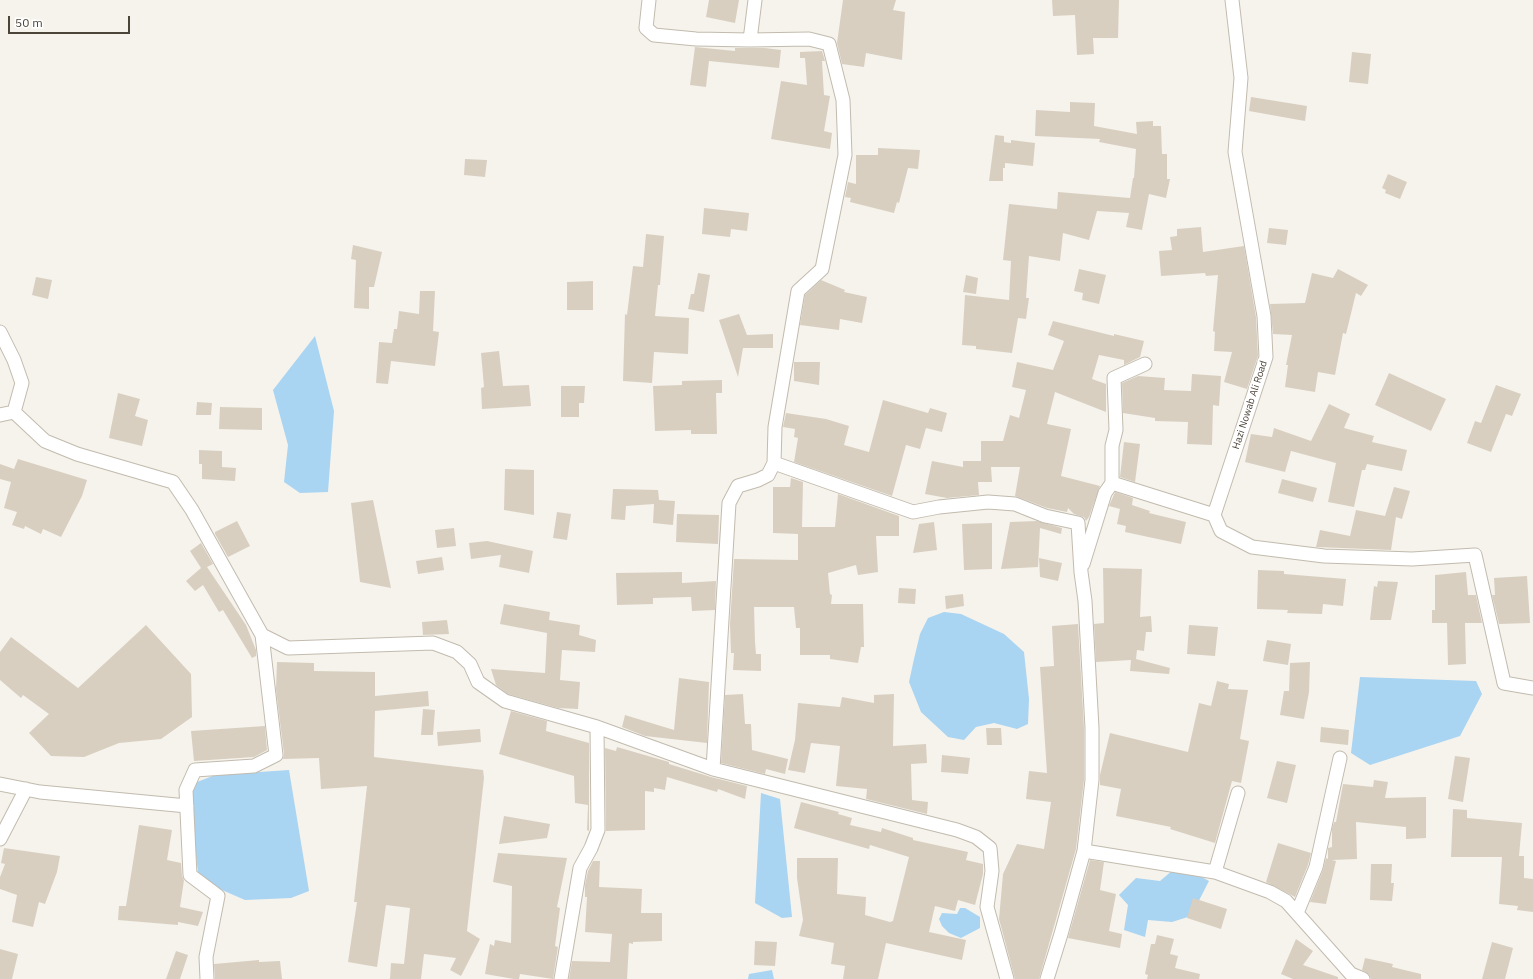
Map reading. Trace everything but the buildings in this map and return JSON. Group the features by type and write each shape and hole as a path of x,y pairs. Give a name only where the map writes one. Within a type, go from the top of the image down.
{"street":[{"path":"649,0 646,28 654,34 696,39 809,39 829,44 843,100 845,155 822,269 798,291 775,427 774,463 768,475 758,480 738,486 729,503 713,769"},
{"path":"750,40 755,0"},
{"name":"Hazi Nowab Ali Road","path":"1214,515 1266,357 1264,316 1235,152 1241,78 1232,0"},
{"path":"0,332 14,360 22,383 14,412"},
{"path":"1081,572 1105,493 1112,483 1112,446 1116,430 1114,378 1145,364"},
{"path":"0,415 14,412"},
{"path":"14,412 45,441 77,454 173,482 192,510 262,635 276,754 254,766 195,770 186,790 190,875 218,896 206,957 207,979"},
{"path":"774,463 913,512 939,507 988,502 1015,504 1045,516 1078,524 1081,572 1085,601 1092,728 1092,780 1084,851 1062,934 1047,979"},
{"path":"1112,483 1214,515 1221,531 1252,546 1338,556 1412,559 1475,555 1504,683 1533,688"},
{"path":"262,635 288,648 434,643 457,652 470,664 478,682 505,701 597,727 713,769 957,830 976,837 990,848 992,871 987,907 1007,979"},
{"path":"561,979 580,868 592,848 598,830 597,727"},
{"path":"1297,914 1316,867 1340,758"},
{"path":"0,784 40,792 187,806"},
{"path":"0,839 26,789"},
{"path":"1215,872 1238,793"},
{"path":"1084,851 1215,872 1270,892 1286,901 1351,974 1363,979"}],"water":[{"path":"315,336 334,411 328,492 300,493 284,482 288,445 273,390"},
{"path":"944,612 961,614 1004,634 1024,652 1029,699 1028,724 1017,729 994,723 976,727 964,740 948,737 921,712 909,682 914,659 920,634 928,618"},
{"path":"1360,677 1476,681 1482,694 1460,736 1370,765 1351,753"},
{"path":"289,770 309,891 291,898 245,900 199,880 190,806 192,784 215,775"},
{"path":"761,793 780,799 792,917 782,918 755,903"},
{"path":"1173,870 1191,871 1209,881 1191,916 1172,922 1148,920 1145,937 1124,930 1128,905 1119,895 1136,878 1160,881"},
{"path":"960,908 965,908 980,917 980,928 961,938 949,933 942,926 939,919 942,913 957,914"},
{"path":"772,970 774,979 748,979 749,974"}]}
